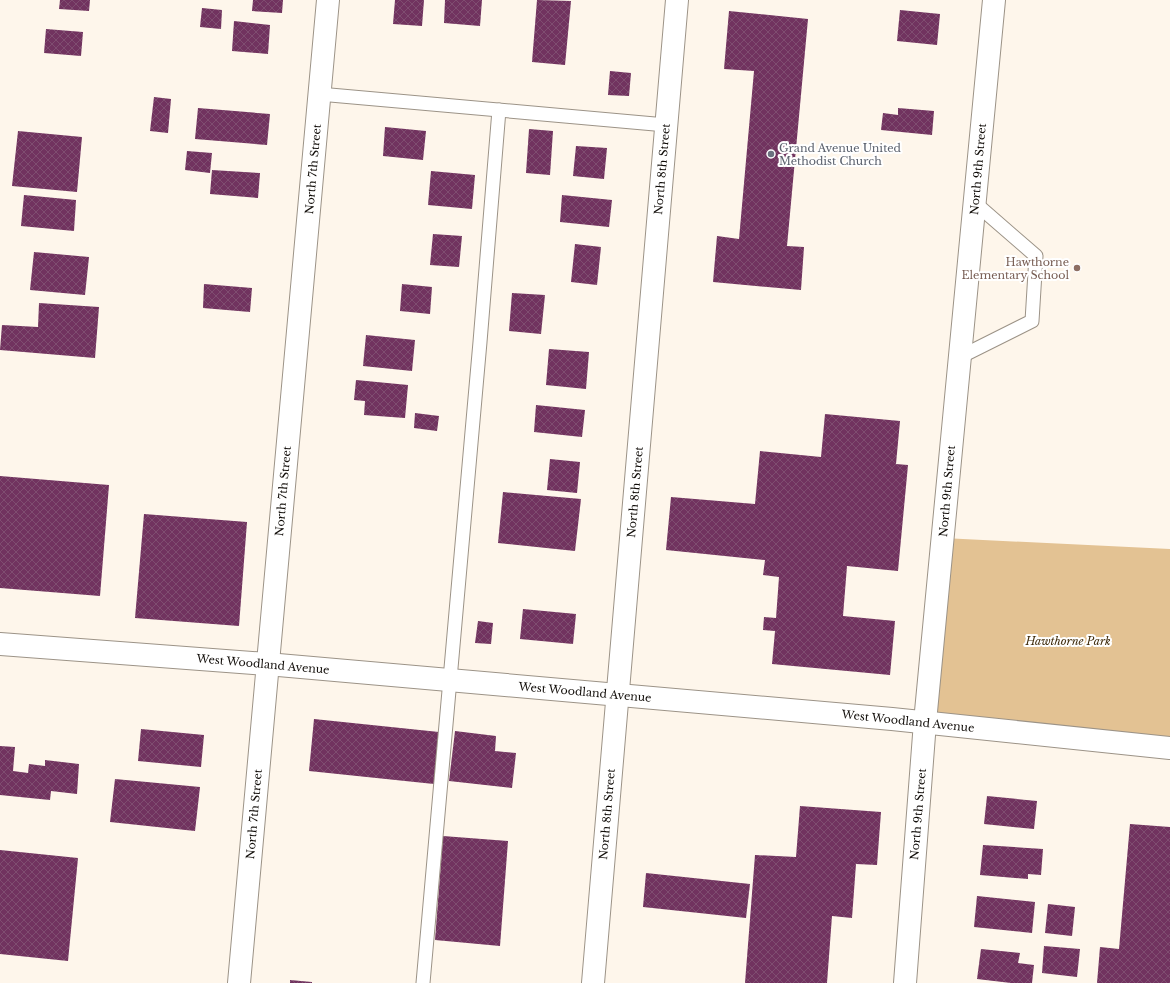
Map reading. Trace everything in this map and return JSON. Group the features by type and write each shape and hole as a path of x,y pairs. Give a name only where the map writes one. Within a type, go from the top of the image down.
{"street":[{"name":"North 7th Street","path":"239,983 328,0"},
{"name":"North 8th Street","path":"593,983 677,0"},
{"name":"North 9th Street","path":"905,983 925,722 994,0"},
{"name":"West Woodland Avenue","path":"0,644 267,664 925,722 1170,748"}],"lane":[{"path":"319,94 666,125"},
{"path":"422,983 480,342 499,110"},
{"path":"960,357 1032,321 1036,256 975,203"}],"green space":[{"name":"Hawthorne Park","path":"943,538 1170,549 1170,748 925,722"}],"building":[{"path":"60,0 90,0 89,11 59,9"},
{"path":"253,0 283,0 282,13 252,11"},
{"path":"395,0 424,0 422,26 393,24"},
{"path":"445,0 482,0 480,26 444,23"},
{"path":"537,0 571,1 565,65 532,62"},
{"path":"202,8 222,10 221,29 200,27"},
{"path":"900,10 940,14 937,45 897,41"},
{"name":"Grand Avenue United Methodist Church","path":"729,11 808,19 787,246 804,247 801,290 713,282 717,236 739,239 754,71 724,69"},
{"path":"234,21 270,25 268,54 232,51"},
{"path":"46,29 83,32 81,56 44,53"},
{"path":"610,71 631,73 629,96 608,95"},
{"path":"154,97 171,99 168,133 150,131"},
{"path":"198,108 270,114 267,145 195,139"},
{"path":"898,108 934,111 932,135 881,130 883,113 898,115"},
{"path":"385,127 426,131 423,160 383,156"},
{"path":"529,129 553,131 550,175 526,173"},
{"path":"18,131 82,137 77,192 12,186"},
{"path":"576,146 607,148 604,179 573,176"},
{"path":"187,151 212,153 210,173 185,170"},
{"path":"212,170 260,173 258,198 210,194"},
{"path":"431,171 475,175 472,209 428,205"},
{"path":"24,195 76,200 74,231 21,226"},
{"path":"562,195 612,200 609,227 560,222"},
{"path":"433,234 462,236 459,267 430,265"},
{"path":"575,244 601,247 597,285 571,282"},
{"path":"34,252 89,257 85,295 30,290"},
{"path":"204,284 252,288 250,312 203,308"},
{"path":"402,284 432,287 430,314 400,311"},
{"path":"512,293 545,295 541,334 509,331"},
{"path":"39,303 99,307 95,358 0,350 2,325 38,327"},
{"path":"366,335 415,340 412,371 363,366"},
{"path":"549,349 589,352 586,389 546,385"},
{"path":"356,380 408,385 405,418 364,415 365,401 354,400"},
{"path":"536,405 585,410 582,437 534,432"},
{"path":"415,413 439,416 437,431 414,428"},
{"path":"825,414 900,421 896,464 908,465 898,571 847,566 843,616 895,621 890,675 772,664 775,631 763,630 764,617 776,618 779,577 763,575 765,560 666,550 671,497 755,504 760,451 821,457"},
{"path":"550,459 580,462 577,493 547,490"},
{"path":"0,476 109,485 100,596 0,588"},
{"path":"503,492 581,499 575,551 498,543"},
{"path":"144,514 247,522 239,626 135,618"},
{"path":"523,609 576,614 573,644 520,639"},
{"path":"478,621 493,623 491,644 475,643"},
{"path":"314,719 439,732 434,784 309,771"},
{"path":"141,729 204,735 201,767 138,761"},
{"path":"455,731 496,736 495,751 516,753 512,788 449,781"},
{"path":"0,746 15,747 13,771 28,773 29,764 45,766 45,760 79,764 77,794 51,791 50,800 0,795"},
{"path":"115,779 200,787 195,831 110,822"},
{"path":"987,796 1037,801 1034,829 984,824"},
{"path":"800,806 881,812 877,865 856,864 852,918 832,916 827,983 745,983 755,855 796,857"},
{"path":"1130,824 1170,827 1170,983 1097,983 1100,947 1119,949"},
{"path":"443,836 508,841 500,946 435,940"},
{"path":"983,845 1043,849 1041,875 1028,874 1028,879 980,875"},
{"path":"0,850 78,858 68,961 0,954"},
{"path":"646,873 750,884 746,918 643,907"},
{"path":"977,896 1035,902 1032,933 974,927"},
{"path":"1048,904 1075,907 1072,936 1045,933"},
{"path":"1044,946 1080,949 1077,977 1042,973"},
{"path":"981,949 1020,953 1018,963 1034,965 1032,983 1011,983 977,979"},
{"path":"290,980 312,982 312,983 290,983"}],"place":[{"name":"Grand Avenue United Methodist Church","path":"771,154"},
{"name":"Hawthorne Elementary School","path":"1077,268"}]}
